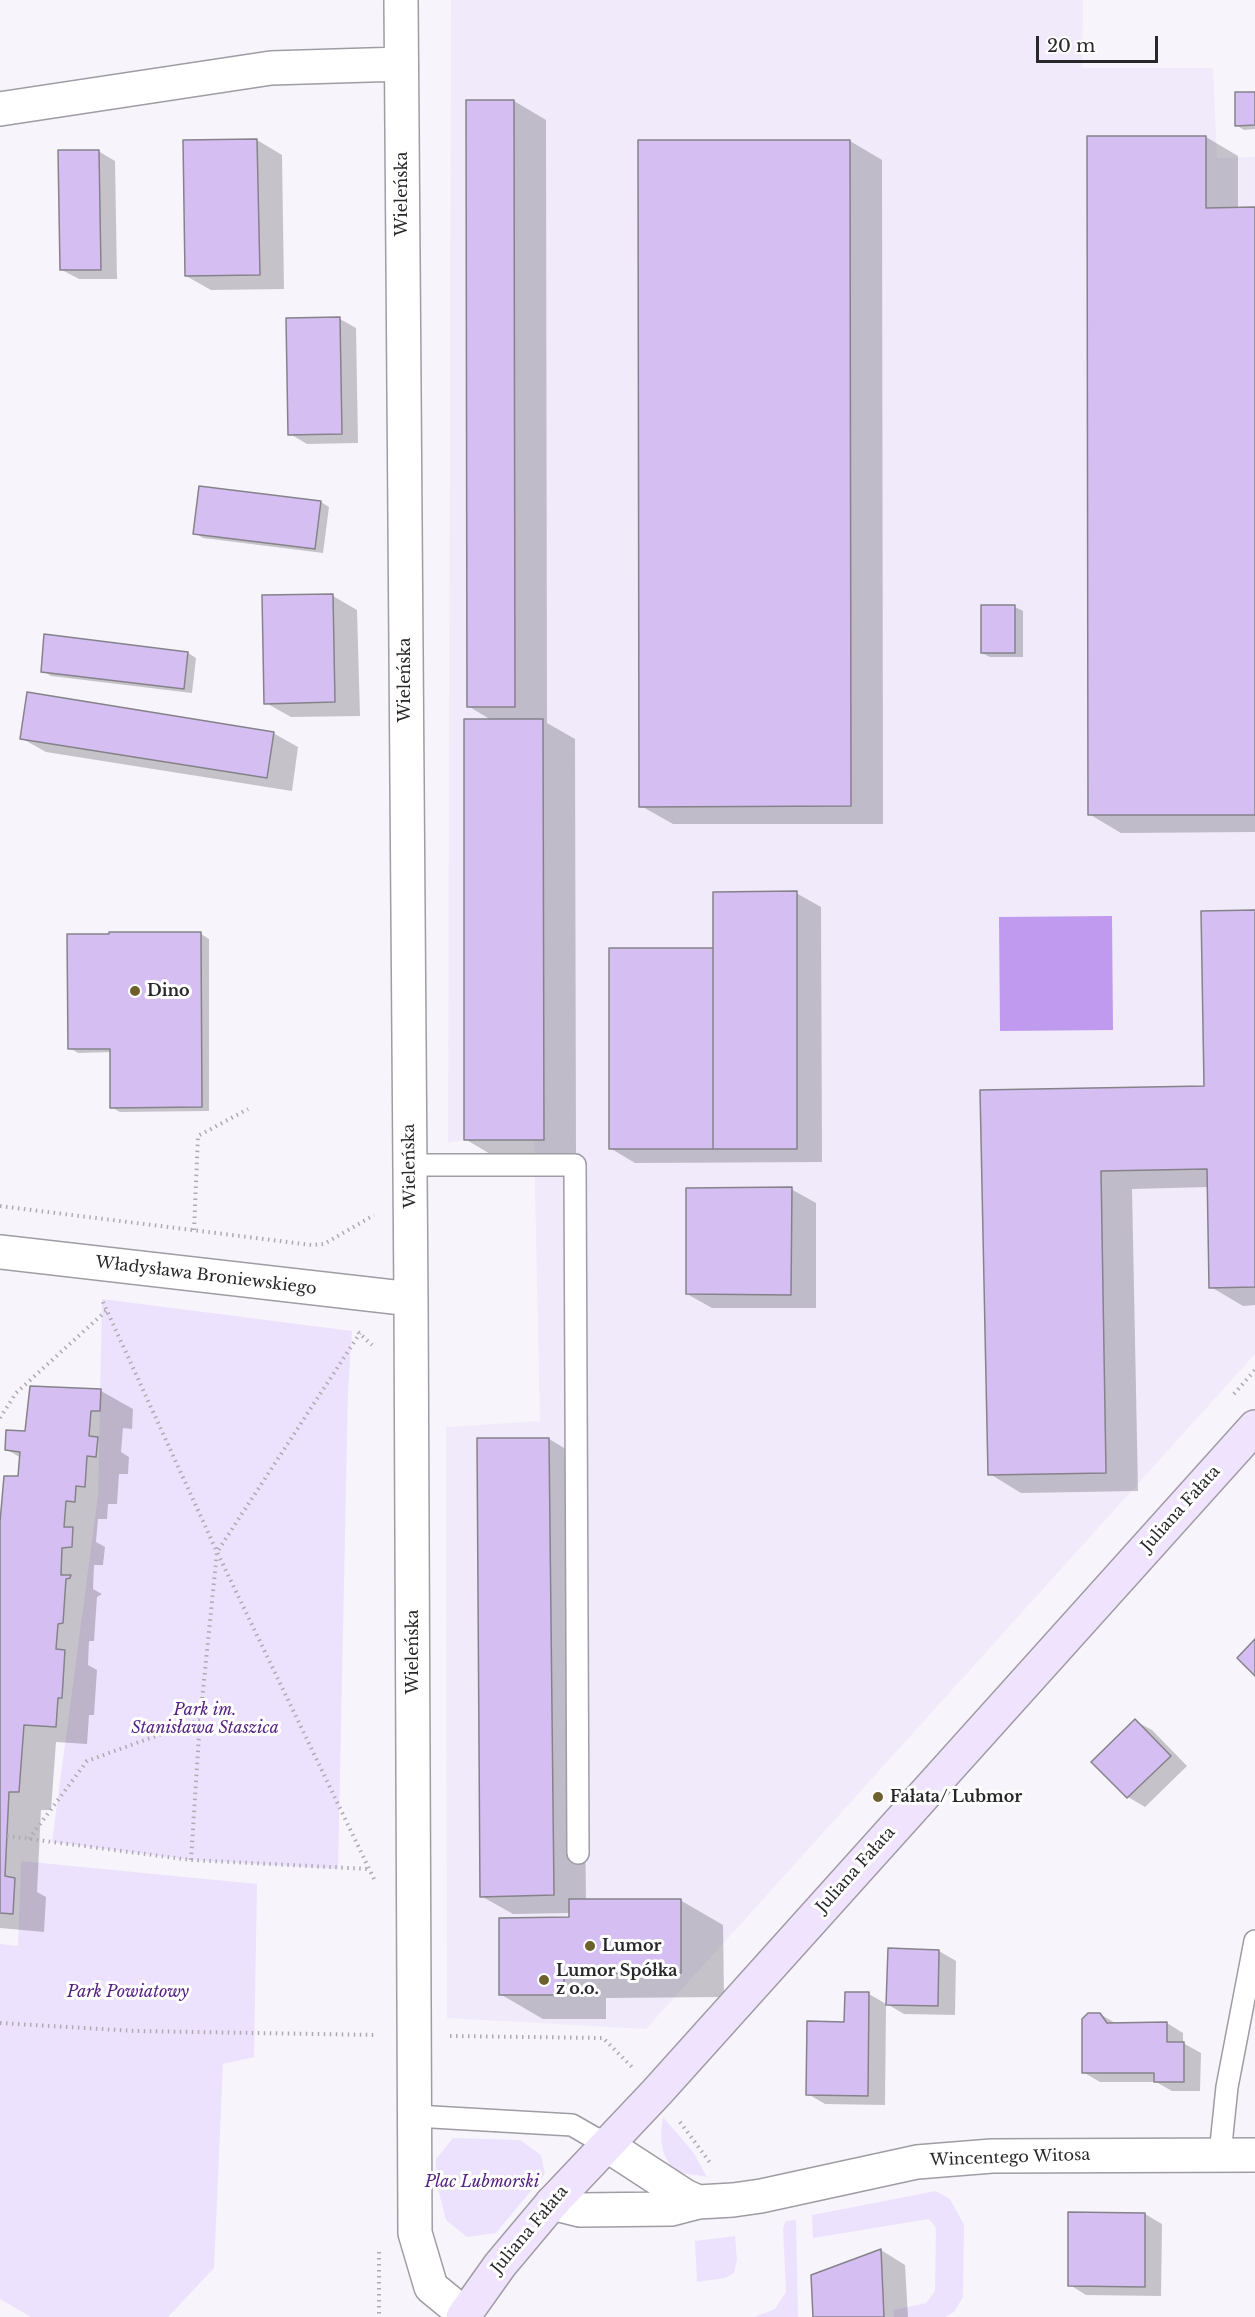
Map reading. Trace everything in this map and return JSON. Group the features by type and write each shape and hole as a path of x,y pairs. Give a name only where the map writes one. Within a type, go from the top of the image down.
{"main road":[{"name":"Juliana Fałata","path":"463,2316 500,2265 552,2203 605,2144 657,2092 1255,1427"}],"street":[{"name":"Wieleńska","path":"401,0 411,1299 415,2233 431,2287 463,2316"},
{"path":"0,109 271,68 400,64"},
{"name":"Władysława Broniewskiego","path":"0,1252 411,1299"},
{"path":"605,2144 698,2202"},
{"path":"1255,2154 1255,2170"},
{"name":"Wincentego Witosa","path":"552,2203 580,2210 671,2209 698,2202 761,2196 917,2162 992,2156 1255,2154"}],"lane":[{"path":"410,1179 575,1165 578,1854"},
{"path":"1220,2154 1227,2087 1255,1941"},
{"path":"415,2116 572,2125 605,2144"}],"path":[{"path":"194,1230 198,1136 248,1109"},
{"path":"0,1206 312,1245 324,1244 410,1179"},
{"path":"113,1301 102,1299 218,1552 377,1885 377,1873"},
{"path":"0,1418 16,1393 107,1310"},
{"path":"352,1331 360,1333 372,1343 374,1352"},
{"path":"190,1860 200,1720 218,1552 360,1333"},
{"path":"29,1839 87,1761 200,1720"},
{"path":"7,1836 190,1860 369,1869"}],"shaded area":[{"path":"451,0 1083,0 1082,68 1213,68 1217,158 1255,157 1255,1354 646,2029 447,2018 446,1427 540,1421 534,1141 464,1140 448,1143"},
{"path":"1112,916 1113,1030 1000,1031 999,917"}],"green space":[{"name":"Park im. Stanisława Staszica","path":"102,1299 352,1331 348,1391 338,1869 191,1860 52,1842 98,1495"},
{"name":"Park Powiatowy","path":"21,1861 257,1884 254,2057 223,2064 214,2268 168,2317 31,2317 0,2299 0,1944 18,1946"},
{"path":"663,2117 693,2152 707,2177 678,2171 667,2160 661,2139"},
{"name":"Plac Lubmorski","path":"453,2138 520,2140 541,2155 545,2174 496,2233 467,2237 446,2220 436,2181 436,2159"},
{"path":"936,2191 950,2199 964,2225 963,2297 954,2312 945,2317 894,2317 893,2310 926,2303 935,2291 936,2228 929,2219 813,2238 812,2215"},
{"path":"796,2220 798,2317 754,2317 775,2309 786,2292 783,2228 786,2221"},
{"path":"735,2236 737,2260 734,2273 725,2278 697,2282 695,2241"}],"building":[{"path":"1235,92 1255,92 1255,125 1235,126"},
{"path":"466,100 514,100 515,707 467,707"},
{"path":"1087,136 1206,136 1206,208 1255,207 1255,815 1088,815"},
{"path":"257,139 260,275 185,276 183,140"},
{"path":"638,140 850,140 851,806 639,807"},
{"path":"58,150 99,150 101,270 60,270"},
{"path":"340,317 342,434 288,435 286,318"},
{"path":"199,486 321,501 315,549 193,534"},
{"path":"333,594 335,702 264,704 262,595"},
{"path":"981,605 1015,605 1015,653 981,653"},
{"path":"44,634 188,652 184,689 41,672"},
{"path":"27,692 274,732 267,778 20,739"},
{"path":"464,719 543,719 544,1140 464,1140"},
{"path":"797,891 797,1149 713,1149 713,892"},
{"path":"1255,910 1255,1287 1209,1288 1207,1169 1101,1171 1106,1473 988,1475 980,1090 1204,1086 1201,911"},
{"name":"Dino","path":"109,932 201,932 202,1107 110,1108 110,1049 68,1049 67,934 109,934"},
{"path":"609,948 713,948 713,1149 609,1149"},
{"path":"792,1187 791,1295 686,1294 686,1188"},
{"path":"30,1386 101,1389 100,1411 91,1411 89,1436 98,1437 96,1457 87,1456 85,1487 76,1486 75,1502 66,1501 64,1527 73,1527 72,1547 62,1548 61,1575 71,1575 66,1579 63,1623 58,1624 56,1649 65,1650 62,1698 58,1698 56,1727 24,1725 19,1792 9,1792 5,1876 15,1878 13,1914 0,1913 0,1522 4,1476 18,1476 20,1452 5,1450 6,1430 25,1431"},
{"path":"477,1438 549,1438 554,1895 480,1897"},
{"path":"1255,1639 1255,1676 1237,1658"},
{"path":"1135,1719 1171,1756 1127,1798 1091,1762"},
{"name":"Lumor","path":"569,1899 681,1899 681,1973 564,1974 564,1995 499,1995 499,1918 569,1917"},
{"path":"888,1948 939,1950 938,2006 886,2005"},
{"path":"845,1992 869,1992 868,2096 806,2095 807,2021 844,2022"},
{"path":"1088,2013 1100,2013 1107,2023 1167,2022 1167,2042 1184,2042 1184,2082 1154,2082 1154,2073 1082,2073 1082,2019"},
{"path":"1068,2212 1145,2213 1145,2287 1068,2286"},
{"path":"881,2249 884,2317 813,2317 811,2275"}],"place":[{"name":"Dino","path":"135,991"},
{"name":"Fałata/ Lubmor","path":"878,1797"},
{"name":"Lumor","path":"590,1946"},
{"name":"Lumor Spółka z o.o.","path":"544,1980"}]}
